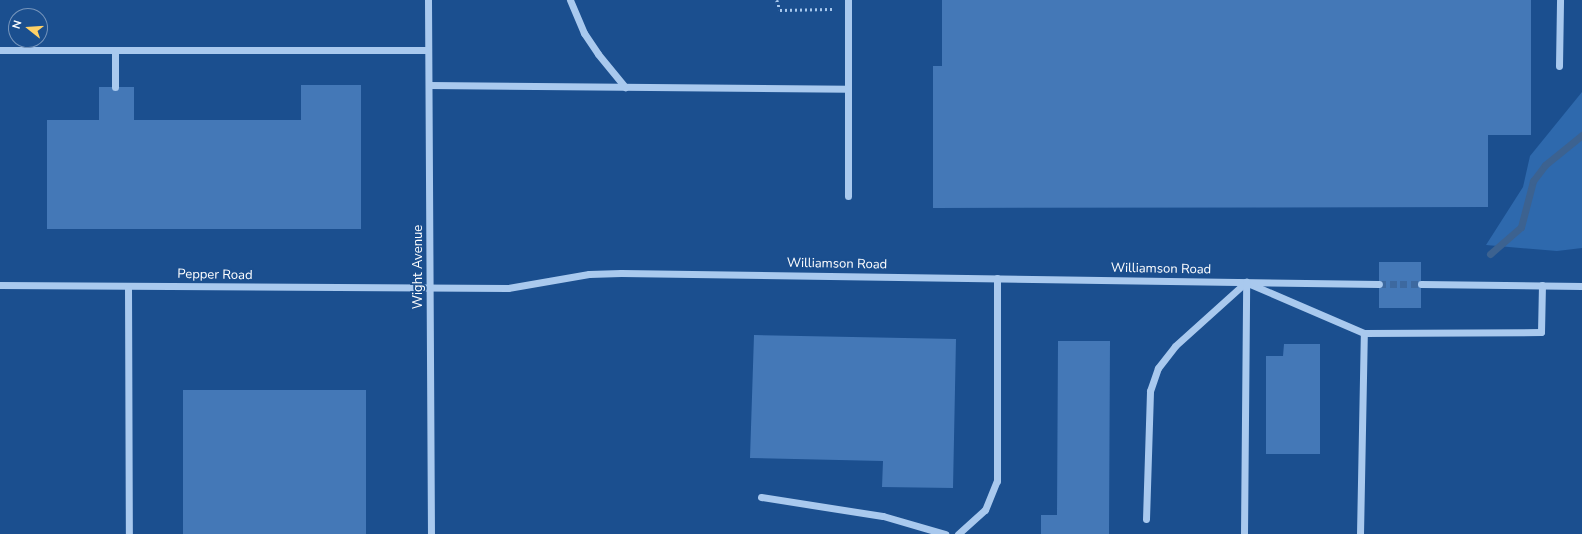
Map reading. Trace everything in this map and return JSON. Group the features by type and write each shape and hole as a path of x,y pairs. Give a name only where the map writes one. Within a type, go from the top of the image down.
{"street":[{"name":"Wight Avenue","path":"428,0 431,534"},
{"path":"570,0 588,39 598,54 625,87"},
{"path":"848,0 848,196"},
{"path":"1559,66 1560,0"},
{"path":"0,50 428,50"},
{"path":"115,50 115,87"},
{"path":"429,85 848,89"},
{"name":"Williamson Road","path":"430,289 508,288 589,274 621,273 1379,284"},
{"path":"958,534 985,510 997,481 997,278"},
{"path":"1246,282 1364,333 1540,332 1542,285"},
{"path":"1146,519 1150,391 1158,368 1174,346 1246,282"},
{"path":"1244,534 1246,282"},
{"name":"Pepper Road","path":"0,284 430,289"},
{"path":"1421,284 1582,286"},
{"path":"128,286 129,534"},
{"path":"1360,534 1364,333"},
{"path":"761,497 883,516 945,534"}],"path":[{"path":"777,0 780,10 832,9"}],"shaded area":[{"path":"1582,92 1582,248 1557,251 1486,245 1523,187 1530,156"}],"building":[{"path":"942,0 1531,0 1531,135 1488,135 1488,207 933,208 933,66 942,66"},
{"path":"301,85 361,85 361,229 47,229 47,120 99,120 99,87 134,87 134,120 301,120"},
{"path":"1379,262 1421,262 1421,308 1379,308"},
{"path":"754,335 956,339 953,488 882,487 883,461 750,458"},
{"path":"1058,341 1110,341 1109,534 1041,534 1041,515 1057,515"},
{"path":"1284,344 1320,344 1320,454 1266,454 1266,356 1283,356"},
{"path":"183,390 366,390 366,534 183,534"}],"waterway":[{"path":"1490,254 1521,227 1533,181 1545,165 1582,135"}],"tunnel":[{"path":"1379,284 1421,284"}]}
